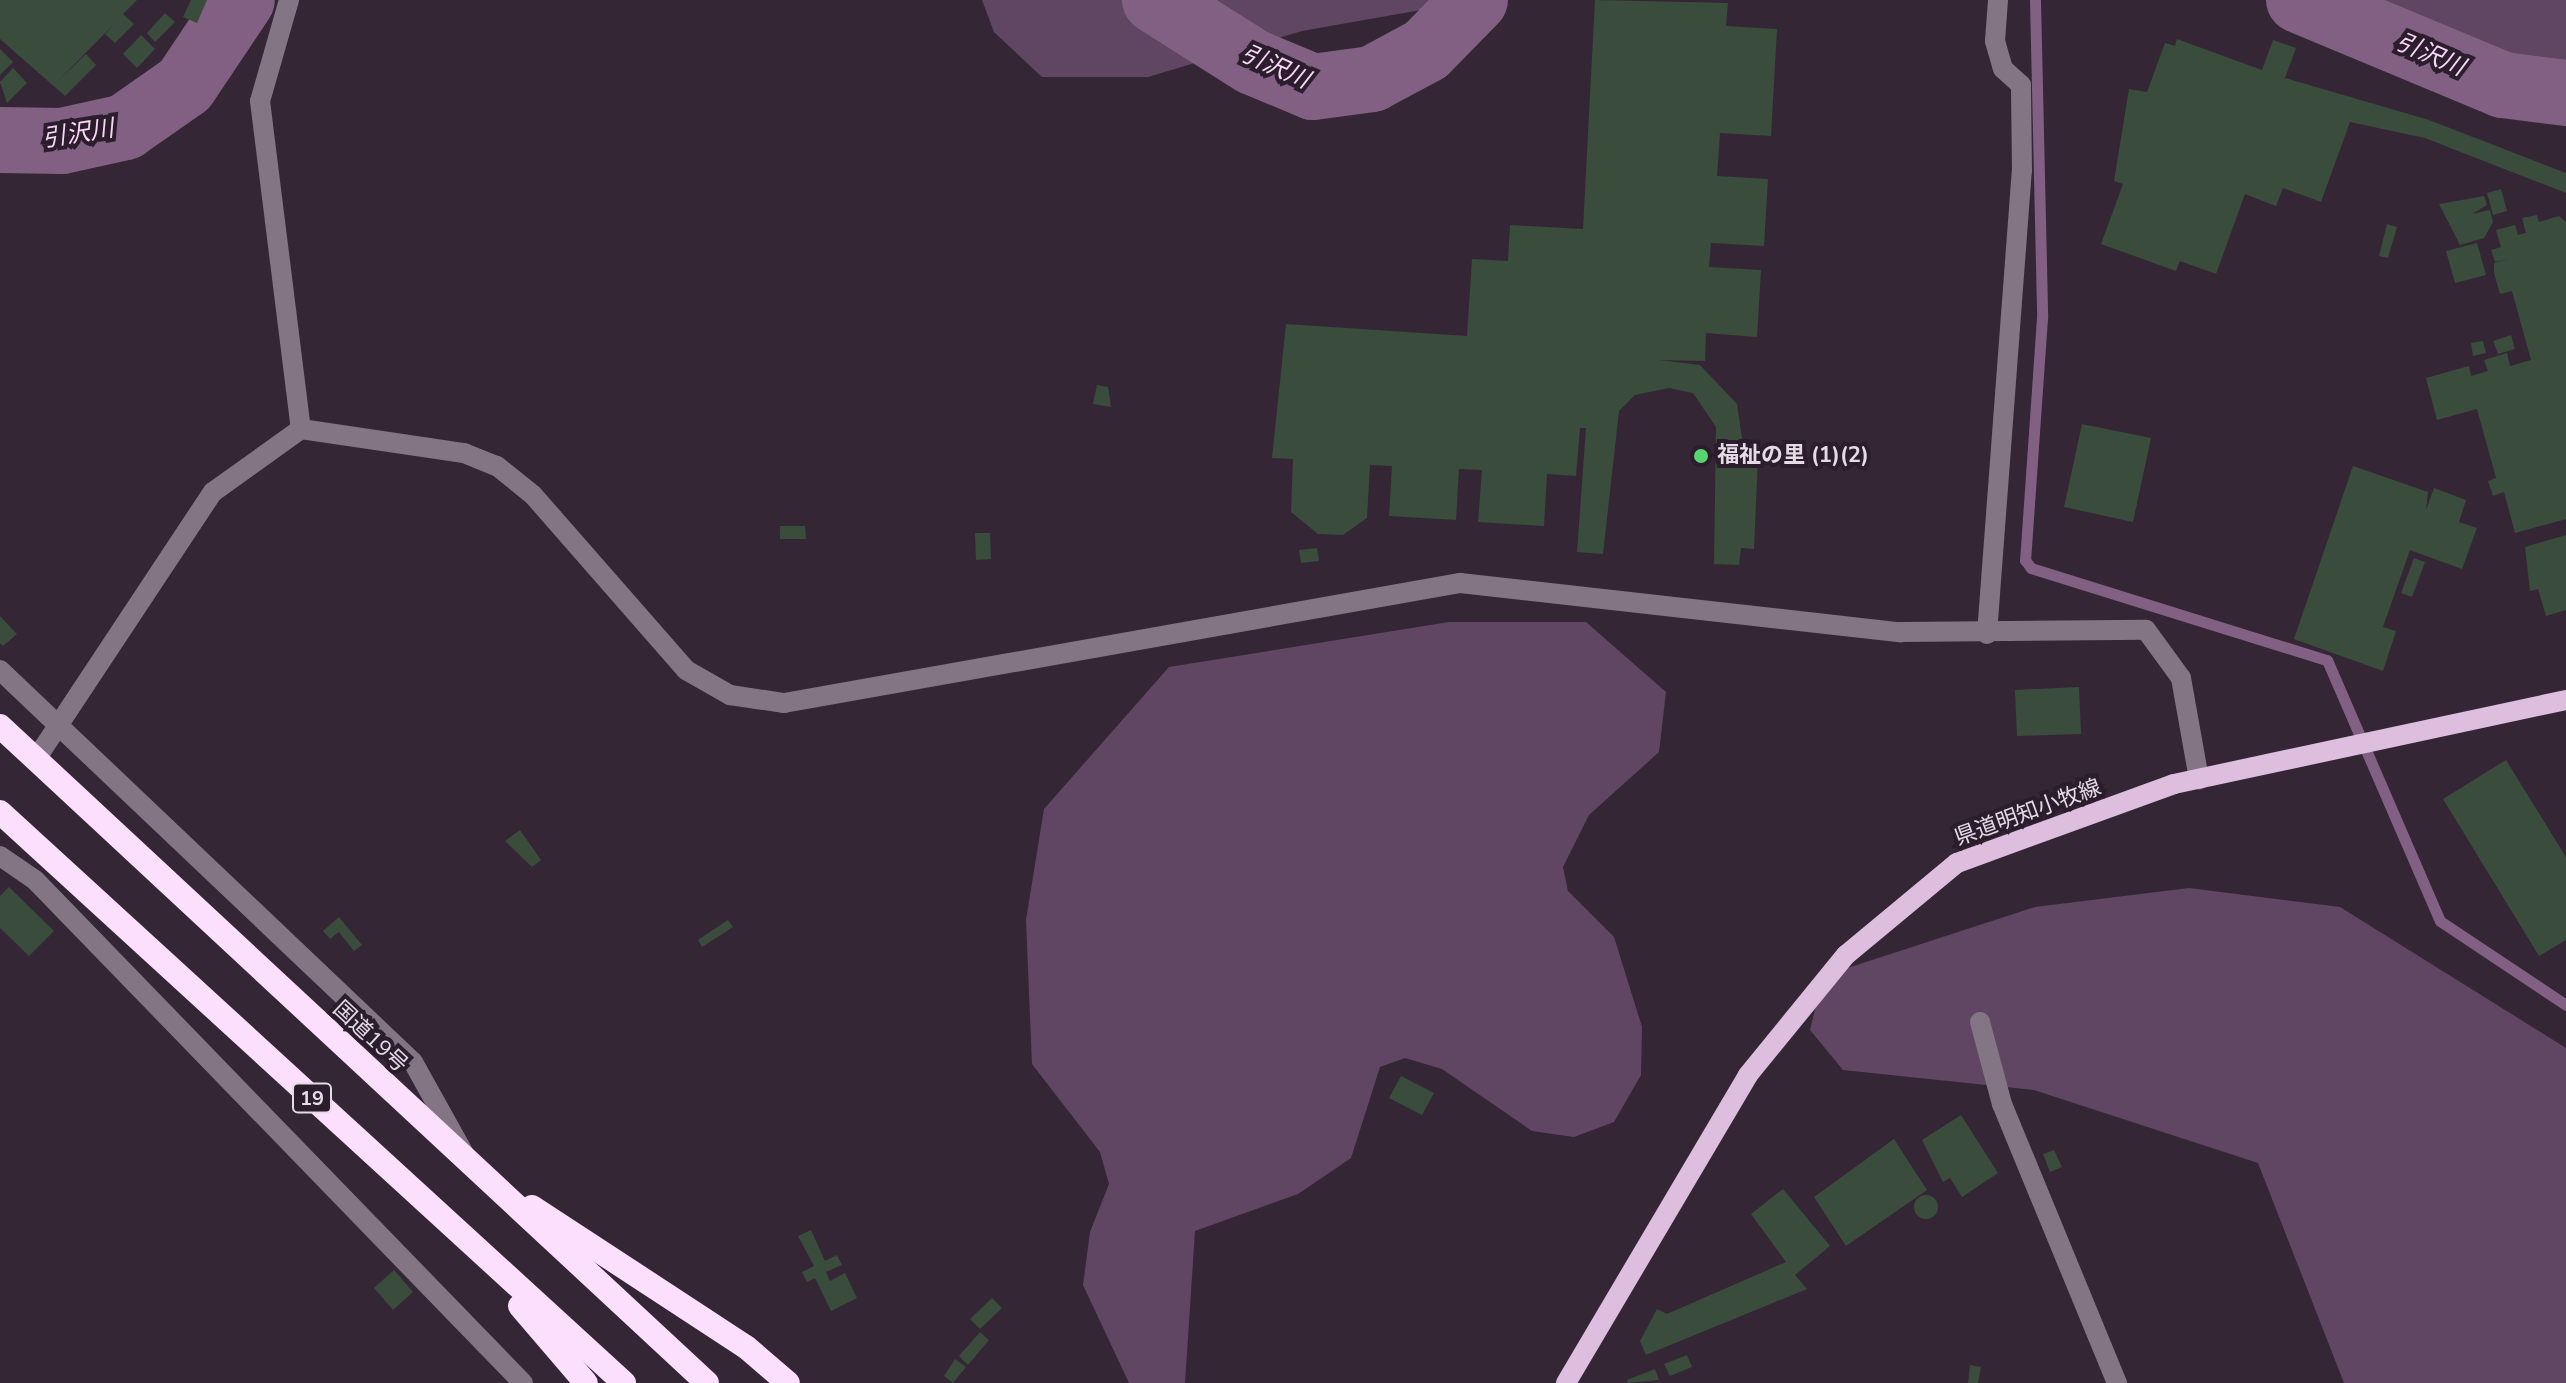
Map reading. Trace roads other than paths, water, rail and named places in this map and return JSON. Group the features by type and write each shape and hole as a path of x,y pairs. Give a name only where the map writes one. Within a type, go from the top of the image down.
{"highway":[{"name":"国道19号","path":"0,726 707,1383"},
{"name":"19","path":"0,812 624,1383"},
{"path":"473,1168 746,1347 788,1383"},
{"path":"448,1222 586,1383"}],"main road":[{"name":"県道明知小牧線","path":"1566,1383 1748,1075 1846,955 1957,863 2199,779 2566,700"}],"street":[{"path":"289,0 260,101 301,429"},
{"path":"1987,634 2022,171 2021,85 2003,69 1995,41 1998,0"},
{"path":"36,759 57,732 213,492 301,429 464,453 497,466 533,495 686,670 730,695 784,703 1460,583 1900,632 1987,634 2146,630 2181,678 2199,779"},
{"path":"0,670 57,732 413,1062 473,1168"},
{"path":"0,856 35,880 523,1383"},
{"path":"1980,1022 2002,1104 2117,1383"}],"waterway":[{"name":"引沢川","path":"0,140 62,141 125,127 185,85 242,0"},
{"name":"引沢川","path":"1155,0 1253,62 1313,87 1372,79 1426,50 1475,0"},
{"path":"2035,0 2042,318 2025,560 2031,568 2327,660 2440,921 2566,1005"},
{"name":"引沢川","path":"2299,0 2503,85 2566,93"}],"place":[{"name":"福祉の里 (1)(2)","path":"1701,456"}]}
